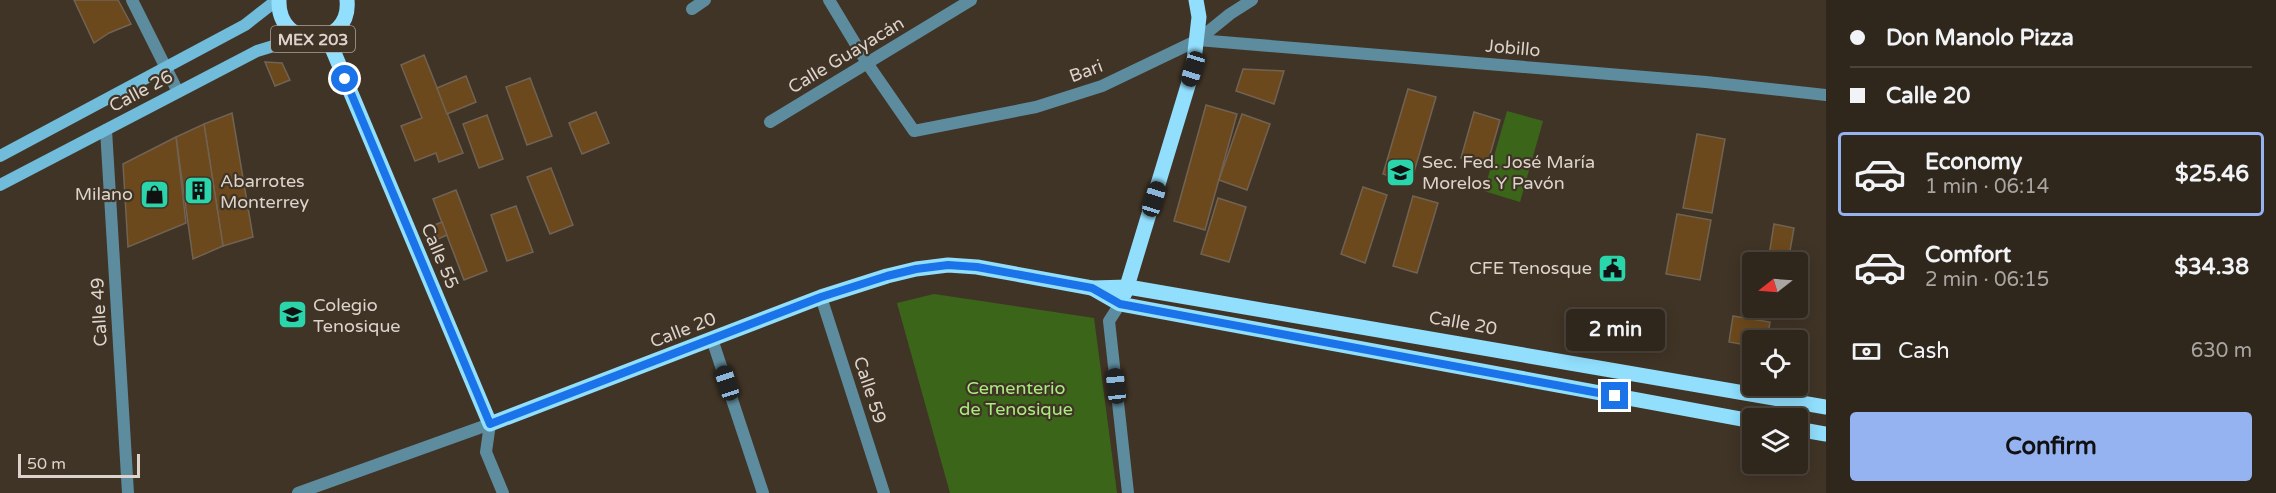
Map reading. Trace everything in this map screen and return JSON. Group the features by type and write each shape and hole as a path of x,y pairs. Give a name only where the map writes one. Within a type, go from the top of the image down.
{"main road":[{"name":"Calle 26","path":"0,156 245,25 278,0"},
{"name":"MEX 203","path":"278,0 281,18 294,33 315,39 334,32 344,19 349,1"},
{"path":"1120,304 1128,286 1193,69 1199,17 1196,0"},
{"name":"Calle 55","path":"327,36 490,424"},
{"name":"Calle 26","path":"0,185 257,51 303,37"},
{"name":"Calle 20","path":"490,424 821,297 887,276 948,265 977,267 1092,288 1128,286 1826,407"},
{"name":"Calle 20","path":"1092,288 1120,304 1742,419"},
{"path":"1455,366 1460,342"},
{"path":"1808,431 1826,434"}],"street":[{"path":"132,0 178,92"},
{"path":"692,9 705,0"},
{"path":"829,0 867,63"},
{"name":"Calle Guayacán","path":"770,122 971,0"},
{"name":"Bari","path":"867,63 914,130 1036,107 1102,86 1198,40 1230,14 1252,0"},
{"name":"Jobillo","path":"1198,40 1694,81 1826,95"},
{"name":"Calle 49","path":"106,130 128,493"},
{"name":"Calle 59","path":"821,297 884,493"},
{"path":"1120,304 1109,321 1128,493"},
{"path":"712,339 763,493"},
{"name":"Calle 20","path":"298,493 490,424"},
{"name":"Calle 55","path":"490,424 486,452 503,493"}],"green space":[{"path":"1507,111 1543,121 1520,202 1484,191"},
{"name":"Cementerio de Tenosique","path":"934,294 1094,318 1117,493 950,493 897,303"}],"building":[{"path":"74,0 118,0 131,24 109,33 94,43"},
{"path":"424,55 463,153 439,162 436,153 415,161 401,126 422,118 401,65"},
{"path":"265,62 282,63 290,80 275,86"},
{"path":"1243,69 1284,71 1274,104 1236,91"},
{"path":"466,76 476,102 447,114 437,88"},
{"path":"530,78 552,136 527,145 506,87"},
{"path":"1408,89 1436,97 1411,182 1383,174"},
{"path":"1206,105 1237,114 1205,230 1174,221"},
{"path":"596,112 609,143 582,154 569,123"},
{"path":"1474,112 1500,120 1487,165 1461,158"},
{"name":"Abarrotes Monterrey","path":"232,113 253,237 223,246 204,124"},
{"path":"1242,114 1270,124 1247,190 1219,180"},
{"path":"487,115 503,159 479,168 463,124"},
{"name":"Abarrotes Monterrey","path":"204,124 223,246 193,259 176,137"},
{"path":"1697,134 1725,139 1712,213 1683,208"},
{"name":"Milano","path":"176,137 186,223 128,247 123,164"},
{"path":"551,168 573,225 550,234 527,177"},
{"path":"1363,187 1387,195 1365,263 1341,254"},
{"path":"456,190 487,271 464,280 433,199"},
{"path":"1413,196 1438,203 1417,273 1393,266"},
{"path":"1218,198 1246,207 1229,262 1201,254"},
{"path":"516,206 533,252 507,261 491,215"},
{"path":"1677,214 1711,220 1700,280 1666,274"},
{"path":"442,222 447,235 438,239 432,226"},
{"path":"1774,224 1794,228 1790,252 1770,252"},
{"path":"1733,316 1770,322 1769,330 1742,330 1742,344 1729,342"}],"place":[{"name":"Sec. Fed. José María Morelos Y Pavón","path":"1401,172"},
{"name":"Abarrotes Monterrey","path":"199,191"},
{"name":"Milano","path":"154,194"},
{"name":"CFE Tenosque","path":"1613,268"},
{"name":"Colegio Tenosique","path":"292,315"}],"route":[{"path":"345,79 490,424 821,297 887,276 948,265 977,267 1092,288 1120,304 1615,396"}]}
